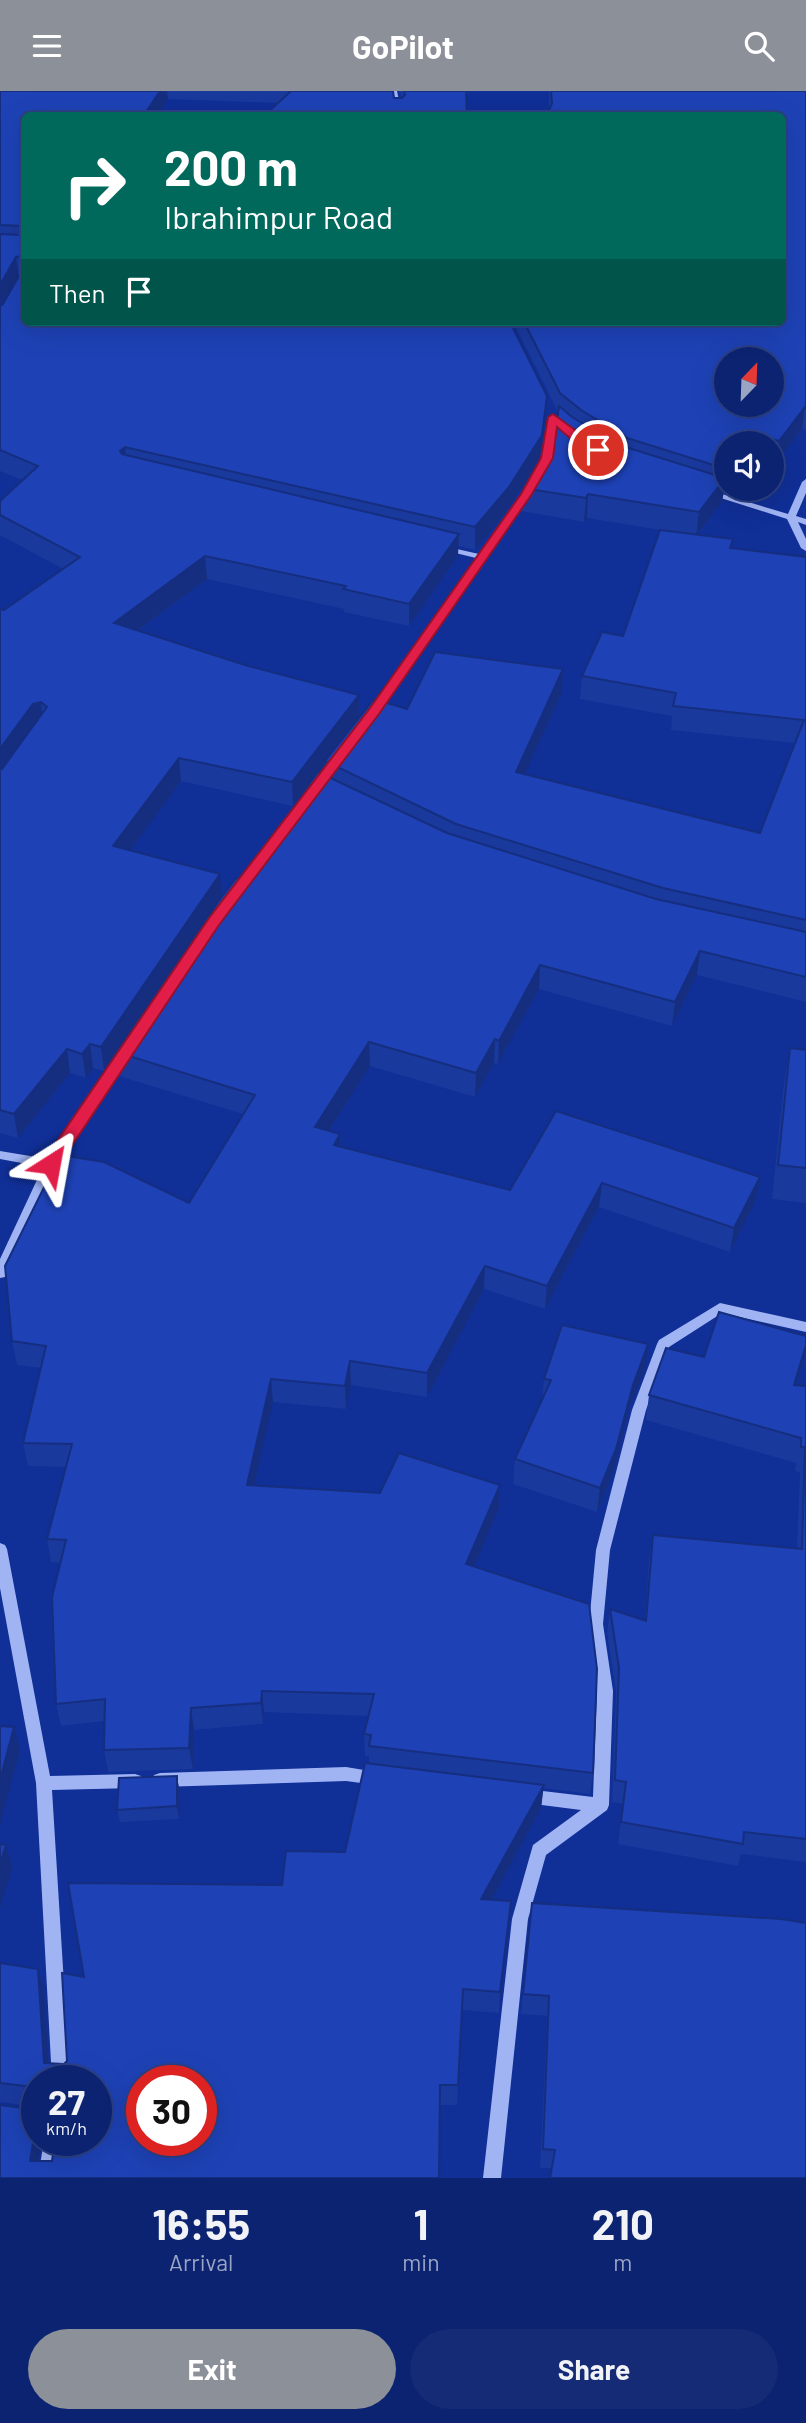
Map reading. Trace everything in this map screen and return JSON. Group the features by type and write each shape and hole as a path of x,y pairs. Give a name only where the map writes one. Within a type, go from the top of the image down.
{"street":[{"path":"394,91 398,112"},
{"path":"540,470 547,458 557,420 548,406"},
{"path":"366,722 533,482"},
{"path":"806,482 791,518 806,548"},
{"path":"696,488 806,522"},
{"path":"431,544 482,557"},
{"path":"230,900 324,776"},
{"path":"316,786 328,793"},
{"path":"0,1273 51,1164 136,1037"},
{"path":"0,1155 51,1164"},
{"path":"601,1805 606,1691 596,1624 603,1550 639,1410 664,1345 720,1308 806,1327"},
{"path":"0,1549 44,1783 60,2065"},
{"path":"44,1783 346,1774 386,1779"},
{"path":"507,1793 601,1805"},
{"path":"492,2178 520,1919 539,1850 601,1805"},
{"path":"47,2178 50,2156"}],"building":[{"path":"0,91 160,91 146,112 21,112 21,226 0,225"},
{"path":"291,91 393,91 394,98 402,98 404,91 466,91 467,112 268,112"},
{"path":"551,91 806,91 806,408 784,434 784,431 714,431 714,465 627,438 581,410 560,393 526,326 786,326 786,112 548,112 552,103"},
{"path":"0,234 21,235 21,256 16,257 0,285"},
{"path":"21,272 21,326 512,326 547,396 542,435 509,487 475,527 125,447 120,451 122,454 459,534 409,604 343,589 346,586 205,556 114,623 248,666 359,695 292,782 179,758 113,846 220,874 101,1047 90,1044 82,1054 67,1049 14,1114 0,1110 0,769 47,707 41,702 33,704 0,749 0,609 4,610 80,557 0,515 0,501 38,466 0,450 0,306"},
{"path":"559,406 572,417 619,445 714,475 714,492 699,512 588,494 586,498 522,488 555,436"},
{"path":"660,530 733,539 730,548 806,557 806,920 663,888 456,824 325,761 374,699 407,709 435,652 563,669 516,772 760,833 804,720 673,706 676,693 582,676 602,632 623,636"},
{"path":"318,772 447,833 656,899 806,932 806,977 700,951 675,1002 540,965 499,1041 495,1039 476,1073 369,1042 315,1127 340,1134 334,1145 510,1190 556,1111 760,1177 734,1228 602,1183 547,1286 485,1266 427,1373 350,1361 345,1386 271,1379 247,1485 380,1493 399,1453 500,1485 466,1564 589,1604 597,1669 593,1773 369,1746 371,1735 364,1734 374,1694 262,1691 261,1703 191,1708 189,1748 104,1750 105,1699 56,1704 52,1597 66,1540 47,1539 72,1444 23,1443 46,1346 12,1341 5,1266 60,1155 104,1162 189,1203 255,1095 116,1052 236,878 246,881 317,787 308,785"},
{"path":"790,1048 806,1050 806,1168 778,1165"},
{"path":"719,1312 806,1336 806,1345 794,1385 806,1386 806,1839 744,1832 743,1844 621,1822 626,1782 615,1780 619,1668 610,1609 646,1621 653,1535 802,1549 805,1447 801,1447 801,1438 649,1395 666,1348 704,1357"},
{"path":"562,1325 648,1344 633,1385 616,1449 600,1488 515,1459 551,1380 544,1379"},
{"path":"0,1726 14,1727 0,1780"},
{"path":"365,1763 544,1785 481,1899 511,1901 500,1992 463,1989 458,2085 440,2085 439,2178 0,2178 0,2105 21,2108 21,2156 31,2156 30,2161 52,2161 53,2156 112,2156 112,2065 21,2065 21,2086 0,2083 0,1963 38,1969 44,2063 64,2064 67,2061 62,1973 84,1977 68,1883 282,1885 286,1851 345,1852"},
{"path":"177,1776 177,1806 117,1810 119,1778"},
{"path":"0,1844 6,1845 0,1864"},
{"path":"532,1903 781,1919 806,1923 806,2178 550,2178 555,2150 543,2149 549,1996 523,1994"}],"route":[{"path":"51,1164 214,921 374,711 526,494 547,458 553,417 575,436 598,450"}]}
